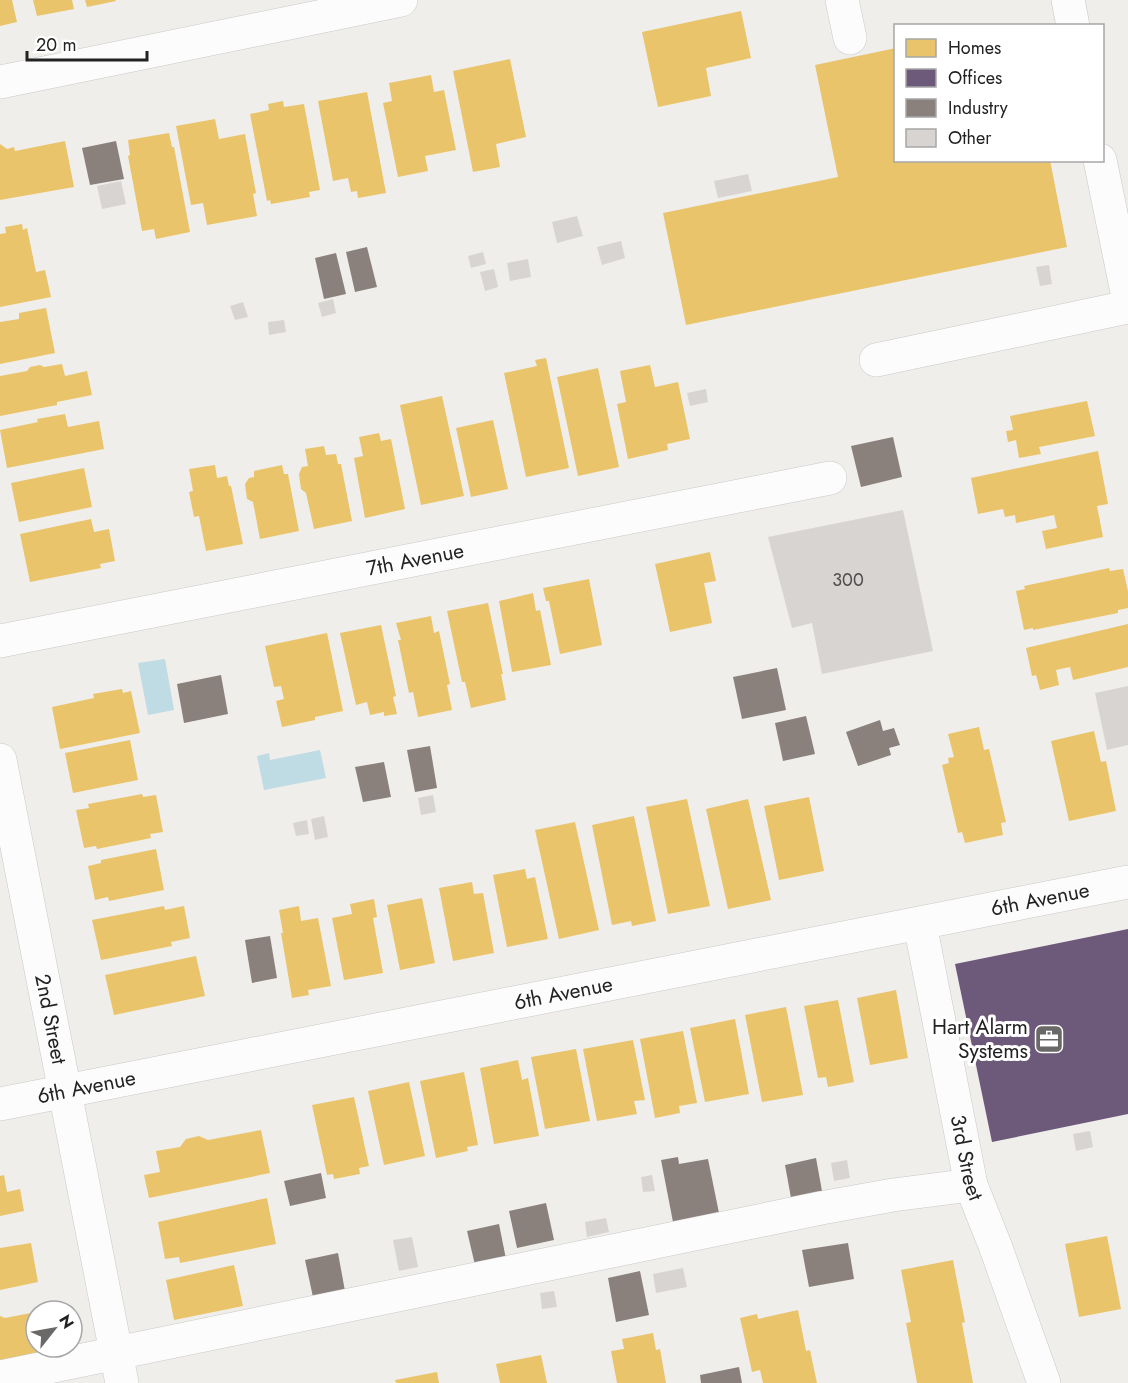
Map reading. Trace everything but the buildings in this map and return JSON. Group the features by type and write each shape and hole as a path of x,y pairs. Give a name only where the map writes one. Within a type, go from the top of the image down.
{"street":[{"path":"0,82 401,0"},
{"path":"842,0 850,38"},
{"path":"1068,0 1073,24"},
{"path":"1100,162 1128,297"},
{"path":"876,360 1128,307"},
{"name":"7th Avenue","path":"0,640 830,478"},
{"name":"2nd Street","path":"0,760 119,1368"},
{"name":"6th Avenue","path":"0,1104 1128,882"},
{"name":"3rd Street","path":"920,924 971,1185 1044,1383"},
{"path":"0,1377 119,1368 821,1208 893,1195 971,1185"}],"water":[{"path":"165,659 174,710 148,715 138,663"},
{"path":"320,750 326,778 264,790 257,756 269,753 270,760"}],"place":[{"name":"Hart Alarm Systems","path":"1049,1039"}]}
